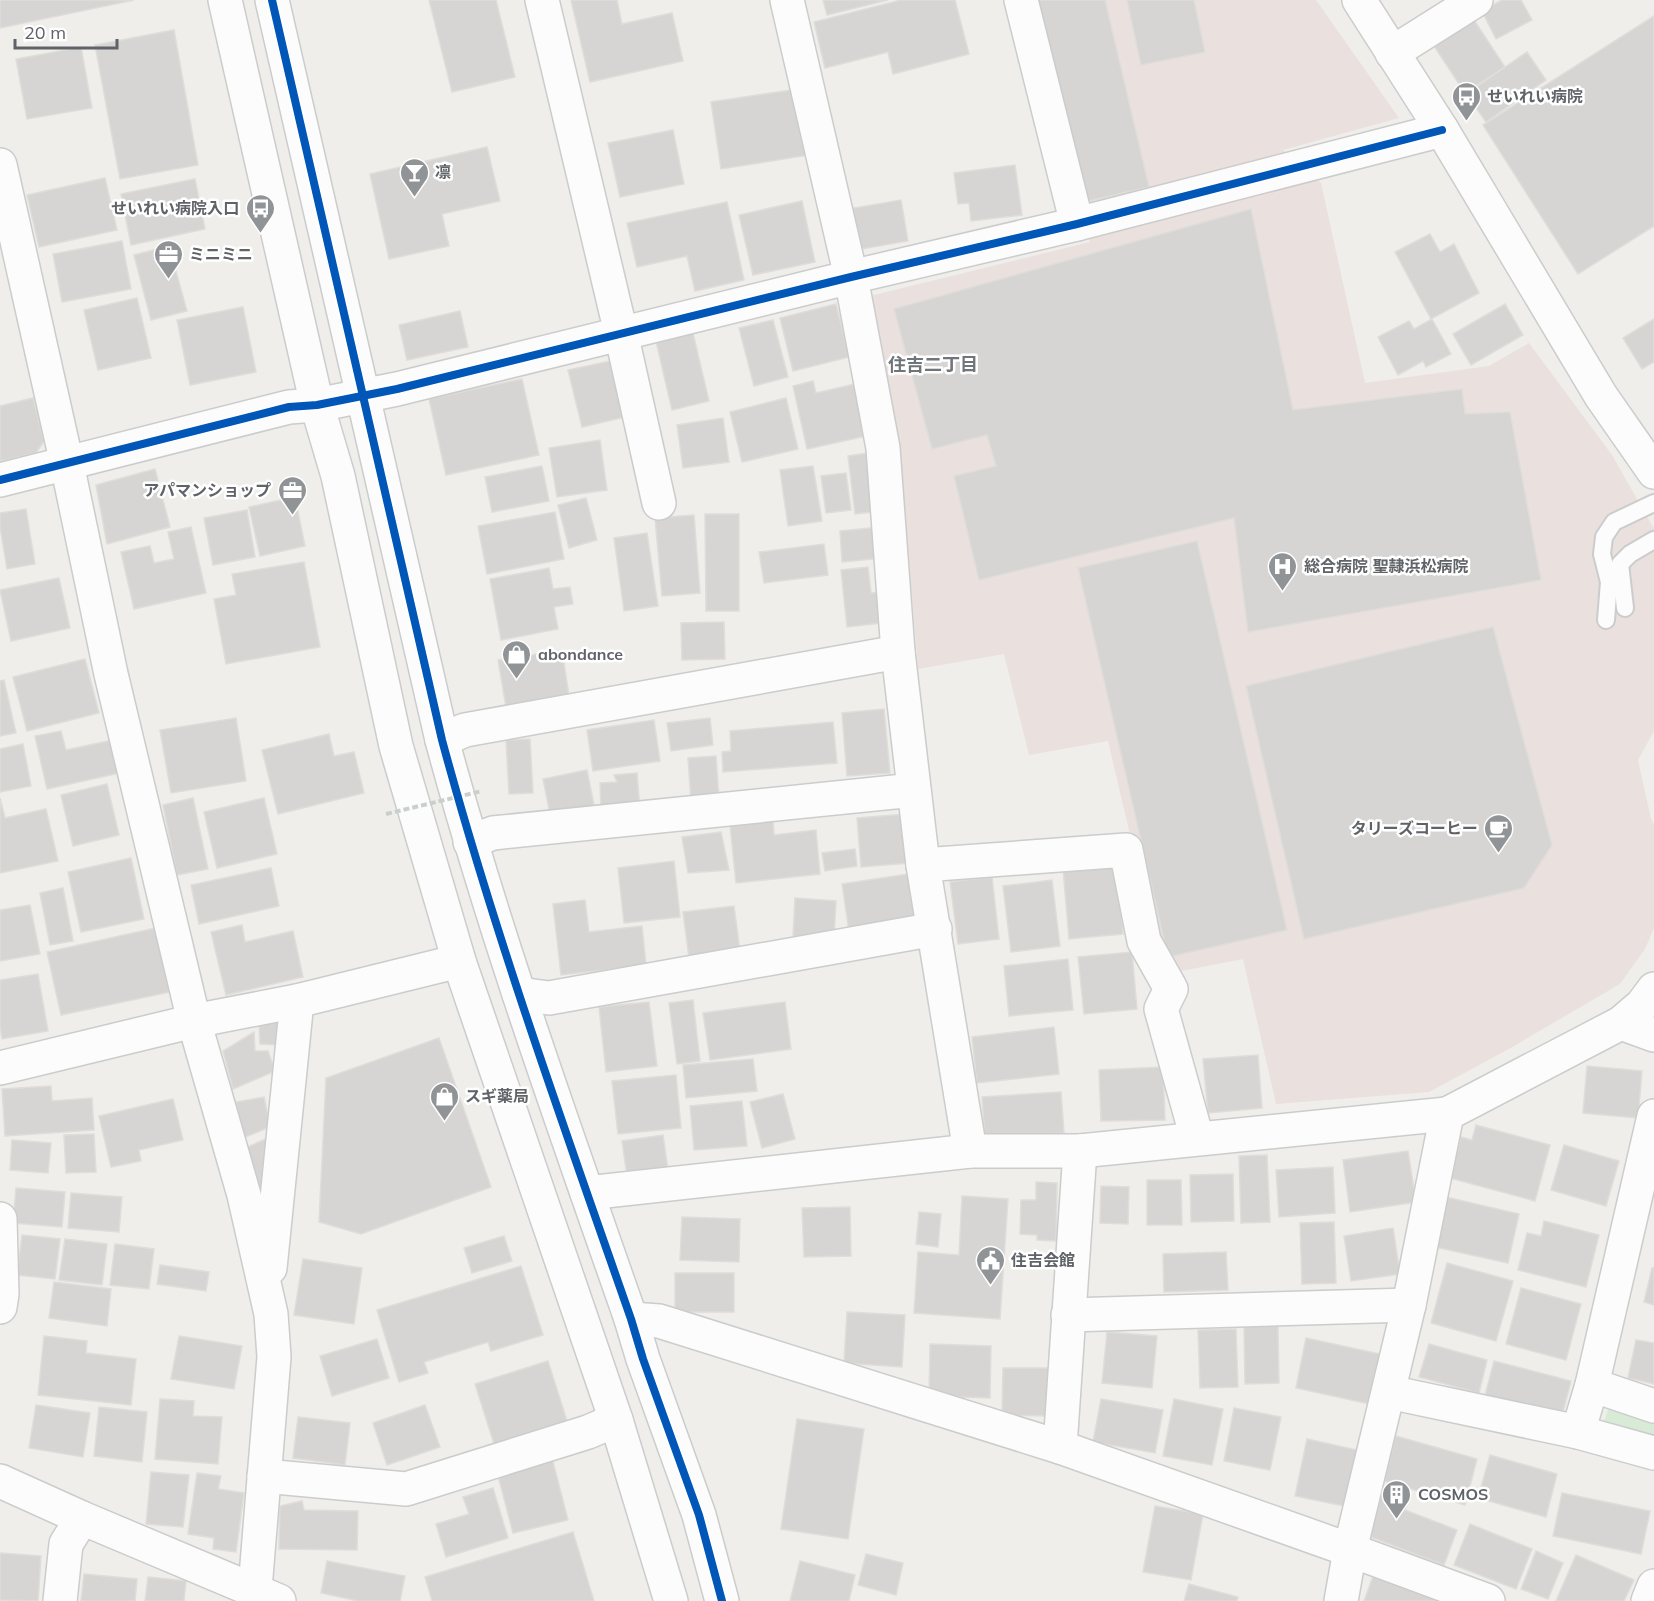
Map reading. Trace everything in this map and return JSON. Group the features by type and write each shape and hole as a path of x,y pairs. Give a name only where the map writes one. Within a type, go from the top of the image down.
{"street":[{"path":"225,0 317,405 338,476 396,746 459,961 616,1420 671,1601"},
{"path":"272,0 442,740 470,843 643,1359 699,1515 722,1601"},
{"path":"542,0 659,503"},
{"path":"787,0 851,277 883,448 898,652 923,865 970,1151"},
{"path":"1021,0 1077,224"},
{"path":"1359,0 1442,130 1602,396 1654,472"},
{"path":"1392,53 1476,0"},
{"path":"0,480 289,407 317,405 364,396 1077,224 1442,130"},
{"path":"0,165 111,674 194,1021 244,1195 271,1314"},
{"path":"442,740 465,730 898,652"},
{"path":"470,843 493,833 914,789"},
{"path":"923,865 1126,850 1144,941 1171,989 1161,1009 1197,1138"},
{"path":"519,994 549,998 935,929"},
{"path":"0,1068 194,1021 297,1001 459,961"},
{"path":"587,1193 970,1151 1080,1151 1447,1114 1621,1023 1642,1005 1654,989"},
{"path":"0,1481 262,1597 264,1476 274,1357 269,1271 297,1001"},
{"path":"1621,1023 1654,1035"},
{"path":"1341,1601 1350,1550 1409,1305 1447,1114"},
{"path":"1578,1432 1592,1385 1654,1116"},
{"path":"1060,1447 1080,1151"},
{"path":"0,1219 2,1294 0,1308"},
{"path":"1068,1315 1409,1305"},
{"path":"631,1318 659,1321 1060,1447 1488,1601"},
{"path":"1592,1385 1654,1406"},
{"path":"1389,1392 1578,1432 1654,1454"},
{"path":"264,1476 406,1489 616,1420"},
{"path":"60,1601 66,1544 82,1518"},
{"path":"1648,1601 1654,1586"}],"lane":[{"path":"1606,620 1609,582 1602,554 1604,537 1614,522 1654,502"},
{"path":"1625,608 1620,564 1630,554 1654,540"}],"path":[{"path":"386,814 482,790"}],"shaded area":[{"name":"総合病院 聖隷浜松病院","path":"1027,0 1316,0 1399,118 1283,150 1321,183 1365,383 1489,366 1529,343 1612,455 1654,529 1654,731 1638,760 1654,825 1654,928 1645,949 1620,984 1507,1050 1429,1092 1276,1104 1243,959 1171,973 1153,933 1108,741 1029,755 1004,654 918,669 900,454 866,297 1090,242"}],"green space":[{"path":"1611,1402 1654,1417 1654,1435 1604,1421"}],"building":[{"path":"0,0 134,0 0,28"},
{"path":"429,0 496,0 515,77 452,92"},
{"path":"571,0 617,0 622,24 672,13 683,61 590,82"},
{"path":"823,0 888,0 827,15"},
{"path":"901,0 955,0 969,54 893,74 888,52 825,68 814,22"},
{"path":"1037,0 1105,0 1149,187 1084,202"},
{"path":"1127,0 1194,0 1205,52 1141,65"},
{"path":"1502,0 1521,0 1532,20 1496,39 1482,11"},
{"path":"1654,16 1654,226 1578,274 1483,125"},
{"path":"1472,17 1505,67 1465,93 1432,43"},
{"path":"174,30 198,165 120,179 95,45"},
{"path":"81,47 92,108 27,119 16,59"},
{"path":"1527,52 1546,80 1486,122 1466,94"},
{"path":"798,89 809,155 721,169 711,102"},
{"path":"673,130 684,184 620,197 608,143"},
{"path":"487,147 500,201 442,214 449,246 389,259 370,174"},
{"path":"1015,165 1022,215 971,221 969,203 958,204 954,173"},
{"path":"105,178 117,230 39,247 27,195"},
{"path":"195,179 205,229 131,245 121,194"},
{"path":"901,200 908,241 850,251 842,210"},
{"path":"802,201 815,262 753,275 739,215"},
{"path":"727,202 744,280 695,291 687,256 637,267 627,223"},
{"path":"1251,209 1293,410 1462,389 1465,414 1510,412 1541,580 1248,632 1234,518 979,580 954,476 996,466 987,435 932,449 894,309"},
{"path":"1430,234 1440,252 1454,244 1479,293 1431,319 1395,252"},
{"path":"122,241 131,289 62,302 53,254"},
{"path":"169,246 187,311 151,320 134,255"},
{"path":"137,298 151,358 98,370 84,310"},
{"path":"836,304 849,357 793,371 780,318"},
{"path":"1505,304 1523,335 1471,365 1453,334"},
{"path":"243,307 256,372 190,385 177,320"},
{"path":"460,311 468,347 407,360 399,325"},
{"path":"1432,319 1451,354 1426,367 1423,361 1398,375 1378,337 1409,321 1414,329"},
{"path":"1654,319 1654,362 1642,369 1623,338"},
{"path":"773,320 788,377 754,386 739,328"},
{"path":"692,329 709,401 672,410 655,337"},
{"path":"625,358 638,414 582,427 568,370"},
{"path":"522,379 539,455 446,475 429,399"},
{"path":"813,381 816,393 859,383 871,435 807,449 793,386"},
{"path":"33,398 44,441 36,453 0,461 0,406"},
{"path":"786,398 798,449 742,462 730,412"},
{"path":"723,418 729,462 683,468 677,425"},
{"path":"600,440 607,490 557,497 549,448"},
{"path":"875,452 882,511 855,514 848,456"},
{"path":"542,466 549,501 492,512 485,477"},
{"path":"813,466 822,521 788,526 780,470"},
{"path":"155,469 170,527 107,544 96,485"},
{"path":"846,473 851,510 826,513 821,476"},
{"path":"295,497 305,546 260,556 249,507"},
{"path":"586,498 597,540 569,548 558,505"},
{"path":"26,509 35,564 7,569 0,513"},
{"path":"247,510 255,557 213,565 204,518"},
{"path":"555,512 564,559 487,574 478,526"},
{"path":"705,514 739,514 739,611 706,611"},
{"path":"694,515 700,593 662,596 655,518"},
{"path":"191,527 206,593 134,609 121,552 150,546 154,563 174,559 168,532"},
{"path":"880,527 883,558 842,562 840,531"},
{"path":"647,533 658,606 624,611 614,538"},
{"path":"1197,541 1287,930 1168,957 1078,568"},
{"path":"824,544 828,575 764,583 759,552"},
{"path":"304,562 320,647 226,664 214,599 236,595 232,574"},
{"path":"868,567 871,593 887,592 890,622 847,627 841,570"},
{"path":"549,568 553,589 570,587 573,604 554,607 558,629 501,640 490,579"},
{"path":"59,578 70,628 11,641 0,590"},
{"path":"724,622 725,659 682,660 681,623"},
{"path":"1493,627 1552,845 1524,888 1304,939 1246,686"},
{"path":"562,650 569,696 506,707 498,660"},
{"path":"85,659 99,713 27,731 13,677"},
{"path":"4,680 16,733 0,736 0,681"},
{"path":"884,709 890,773 847,776 842,713"},
{"path":"236,718 246,781 171,793 160,730"},
{"path":"710,718 713,745 671,751 667,723"},
{"path":"654,720 660,761 593,771 587,730"},
{"path":"833,722 837,763 723,772 722,752 731,751 730,731"},
{"path":"61,731 66,750 113,740 120,773 47,789 35,736"},
{"path":"329,734 334,756 354,752 364,793 278,814 262,750"},
{"path":"530,739 533,793 509,794 506,740"},
{"path":"23,744 31,786 0,792 0,749"},
{"path":"716,756 719,799 691,801 688,758"},
{"path":"587,770 594,805 550,814 543,779"},
{"path":"637,773 640,809 601,811 600,783 617,782 614,775"},
{"path":"107,784 119,835 73,846 61,795"},
{"path":"0,798 5,818 46,809 58,861 0,873"},
{"path":"193,798 208,869 177,875 163,805"},
{"path":"264,798 277,854 217,868 204,812"},
{"path":"906,814 910,863 861,867 857,818"},
{"path":"773,821 774,835 816,830 820,874 736,883 730,825"},
{"path":"721,832 729,870 688,873 682,837"},
{"path":"855,849 857,866 825,871 822,853"},
{"path":"131,858 144,919 81,932 68,872"},
{"path":"674,861 680,917 624,923 618,868"},
{"path":"1118,864 1123,934 1069,939 1063,869"},
{"path":"271,868 279,906 199,924 191,885"},
{"path":"908,874 915,922 849,931 842,884"},
{"path":"992,877 999,939 958,944 950,882"},
{"path":"1052,880 1060,946 1011,952 1003,886"},
{"path":"63,888 73,941 50,945 40,893"},
{"path":"795,898 836,901 834,938 793,936"},
{"path":"585,900 589,932 642,926 646,965 561,975 553,904"},
{"path":"30,905 40,954 0,961 0,910"},
{"path":"734,906 740,951 689,958 683,912"},
{"path":"242,925 245,942 293,931 303,977 226,995 211,932"},
{"path":"156,928 170,992 61,1015 47,952"},
{"path":"1132,952 1137,1009 1084,1014 1078,957"},
{"path":"1068,959 1073,1010 1009,1016 1004,966"},
{"path":"38,974 48,1031 2,1039 0,980"},
{"path":"693,1000 700,1061 677,1064 669,1003"},
{"path":"649,1002 657,1066 606,1072 599,1007"},
{"path":"785,1002 791,1049 710,1060 703,1013"},
{"path":"284,1021 280,1045 260,1044 259,1025"},
{"path":"1054,1027 1059,1074 977,1083 972,1037"},
{"path":"254,1032 255,1051 268,1051 275,1071 233,1089 223,1051"},
{"path":"439,1038 491,1187 361,1234 319,1222 326,1078"},
{"path":"1258,1055 1262,1108 1208,1113 1203,1059"},
{"path":"753,1059 757,1091 686,1098 683,1065"},
{"path":"1587,1066 1642,1071 1638,1118 1583,1113"},
{"path":"1163,1067 1165,1120 1101,1121 1099,1070"},
{"path":"676,1075 681,1128 618,1134 612,1081"},
{"path":"51,1086 52,1101 92,1098 94,1130 5,1136 2,1089"},
{"path":"1061,1092 1064,1133 985,1138 982,1097"},
{"path":"783,1094 795,1139 762,1148 750,1102"},
{"path":"264,1097 270,1127 243,1138 236,1102"},
{"path":"173,1099 183,1140 139,1150 141,1161 111,1167 99,1116"},
{"path":"742,1101 747,1146 694,1150 690,1106"},
{"path":"1476,1125 1550,1145 1535,1201 1450,1178 1461,1137 1472,1140"},
{"path":"94,1134 96,1172 66,1173 64,1135"},
{"path":"663,1135 668,1170 627,1176 622,1141"},
{"path":"270,1137 264,1201 254,1202 243,1149"},
{"path":"12,1140 51,1143 48,1173 10,1170"},
{"path":"1564,1145 1619,1161 1606,1206 1551,1190"},
{"path":"1408,1151 1416,1202 1350,1212 1343,1160"},
{"path":"1267,1155 1270,1222 1241,1223 1239,1156"},
{"path":"1333,1167 1335,1213 1279,1217 1276,1170"},
{"path":"1233,1174 1234,1221 1191,1222 1190,1175"},
{"path":"1147,1180 1181,1180 1182,1225 1147,1225"},
{"path":"1036,1182 1057,1183 1056,1241 1037,1240 1037,1235 1020,1234 1021,1200 1036,1200"},
{"path":"1101,1186 1129,1187 1128,1224 1100,1223"},
{"path":"16,1188 65,1192 62,1227 13,1223"},
{"path":"71,1193 122,1197 119,1232 68,1228"},
{"path":"962,1196 1008,1199 1000,1319 914,1313 918,1252 959,1255"},
{"path":"1446,1197 1519,1214 1508,1263 1435,1247"},
{"path":"850,1207 851,1256 804,1257 802,1208"},
{"path":"919,1212 941,1214 938,1247 916,1244"},
{"path":"682,1217 740,1219 739,1262 680,1260"},
{"path":"1544,1221 1599,1235 1586,1287 1518,1270 1527,1233 1541,1236"},
{"path":"1334,1222 1336,1283 1302,1284 1300,1223"},
{"path":"1393,1228 1400,1274 1351,1281 1344,1236"},
{"path":"22,1235 60,1239 55,1279 17,1275"},
{"path":"504,1236 512,1261 472,1273 464,1248"},
{"path":"65,1239 107,1244 102,1285 59,1280"},
{"path":"115,1244 154,1249 149,1289 110,1285"},
{"path":"1226,1252 1228,1290 1164,1292 1163,1254"},
{"path":"303,1259 362,1268 354,1324 294,1315"},
{"path":"1447,1263 1513,1281 1496,1341 1431,1323"},
{"path":"160,1265 209,1272 206,1291 157,1284"},
{"path":"521,1266 543,1335 491,1351 488,1342 424,1362 428,1373 399,1382 377,1310"},
{"path":"1652,1268 1654,1268 1654,1305 1644,1302"},
{"path":"675,1273 734,1273 734,1312 675,1312"},
{"path":"54,1282 111,1289 107,1326 49,1318"},
{"path":"1521,1288 1581,1304 1566,1360 1506,1344"},
{"path":"847,1312 905,1315 902,1367 844,1363"},
{"path":"1278,1326 1279,1383 1245,1384 1244,1327"},
{"path":"1236,1329 1238,1387 1200,1388 1198,1330"},
{"path":"1107,1332 1157,1336 1152,1388 1102,1383"},
{"path":"44,1336 87,1341 86,1353 136,1359 131,1405 38,1395"},
{"path":"179,1336 242,1346 234,1389 171,1379"},
{"path":"1306,1338 1380,1354 1370,1404 1296,1388"},
{"path":"377,1339 389,1378 332,1396 320,1356"},
{"path":"1636,1340 1654,1343 1654,1384 1628,1378"},
{"path":"930,1344 991,1346 990,1398 929,1396"},
{"path":"1429,1344 1487,1360 1479,1393 1419,1377"},
{"path":"548,1361 568,1424 495,1447 475,1384"},
{"path":"1494,1361 1571,1381 1562,1416 1485,1396"},
{"path":"1003,1368 1049,1368 1048,1416 1002,1415"},
{"path":"160,1399 194,1401 193,1416 222,1417 218,1464 155,1459"},
{"path":"1101,1399 1163,1410 1155,1453 1093,1442"},
{"path":"1174,1399 1223,1409 1212,1465 1163,1456"},
{"path":"36,1405 90,1413 83,1457 29,1448"},
{"path":"425,1405 440,1447 387,1465 373,1423"},
{"path":"99,1407 147,1412 142,1462 94,1456"},
{"path":"1234,1408 1281,1417 1270,1470 1224,1461"},
{"path":"298,1417 350,1423 345,1465 293,1458"},
{"path":"797,1419 864,1429 848,1539 781,1529"},
{"path":"1396,1436 1477,1459 1465,1505 1384,1481"},
{"path":"1307,1439 1366,1452 1354,1508 1295,1496"},
{"path":"1490,1455 1557,1474 1546,1517 1478,1498"},
{"path":"552,1458 568,1520 513,1533 497,1472"},
{"path":"151,1472 189,1475 183,1527 146,1524"},
{"path":"197,1473 221,1476 218,1489 244,1493 236,1552 213,1549 214,1538 188,1534"},
{"name":"COSMOS","path":"1376,1485 1410,1498 1405,1510 1457,1530 1444,1565 1358,1532"},
{"path":"493,1488 508,1538 446,1557 436,1524 469,1514 463,1497"},
{"path":"1562,1493 1650,1511 1641,1554 1553,1536"},
{"path":"302,1501 304,1510 358,1511 357,1550 279,1549 280,1506"},
{"path":"1155,1506 1203,1514 1191,1580 1143,1572"},
{"path":"1470,1524 1532,1549 1516,1589 1454,1565"},
{"path":"573,1532 594,1601 432,1601 425,1577"},
{"path":"1536,1551 1563,1563 1548,1599 1521,1589"},
{"path":"0,1553 41,1556 38,1601 0,1600"},
{"path":"866,1554 903,1563 896,1595 858,1585"},
{"path":"1576,1555 1634,1580 1624,1601 1556,1601"},
{"path":"327,1561 405,1576 400,1601 358,1601 321,1593"},
{"path":"800,1561 855,1575 849,1601 790,1601"},
{"path":"1375,1571 1457,1601 1364,1601"},
{"path":"84,1574 137,1579 135,1601 81,1601"},
{"path":"148,1577 186,1581 184,1601 145,1601"},
{"path":"1189,1584 1238,1597 1237,1601 1184,1601"}],"cycle path":[{"path":"272,0 442,740 507,959 643,1359 699,1515 722,1601"},
{"path":"0,480 289,407 317,405 397,389 1077,224 1442,130"}],"place":[{"name":"せいれい病院","path":"1466,122"},
{"name":"凛","path":"414,198"},
{"name":"せいれい病院入口","path":"260,234"},
{"name":"ミニミニ","path":"168,280"},
{"name":"アパマンショップ","path":"292,516"},
{"name":"総合病院 聖隷浜松病院","path":"1283,592"},
{"name":"abondance","path":"517,680"},
{"name":"タリーズコーヒー","path":"1499,854"},
{"name":"スギ薬局","path":"444,1122"},
{"name":"住吉会館","path":"990,1286"},
{"name":"COSMOS","path":"1397,1520"}],"district":[{"name":"住吉二丁目","path":"933,364"}]}
